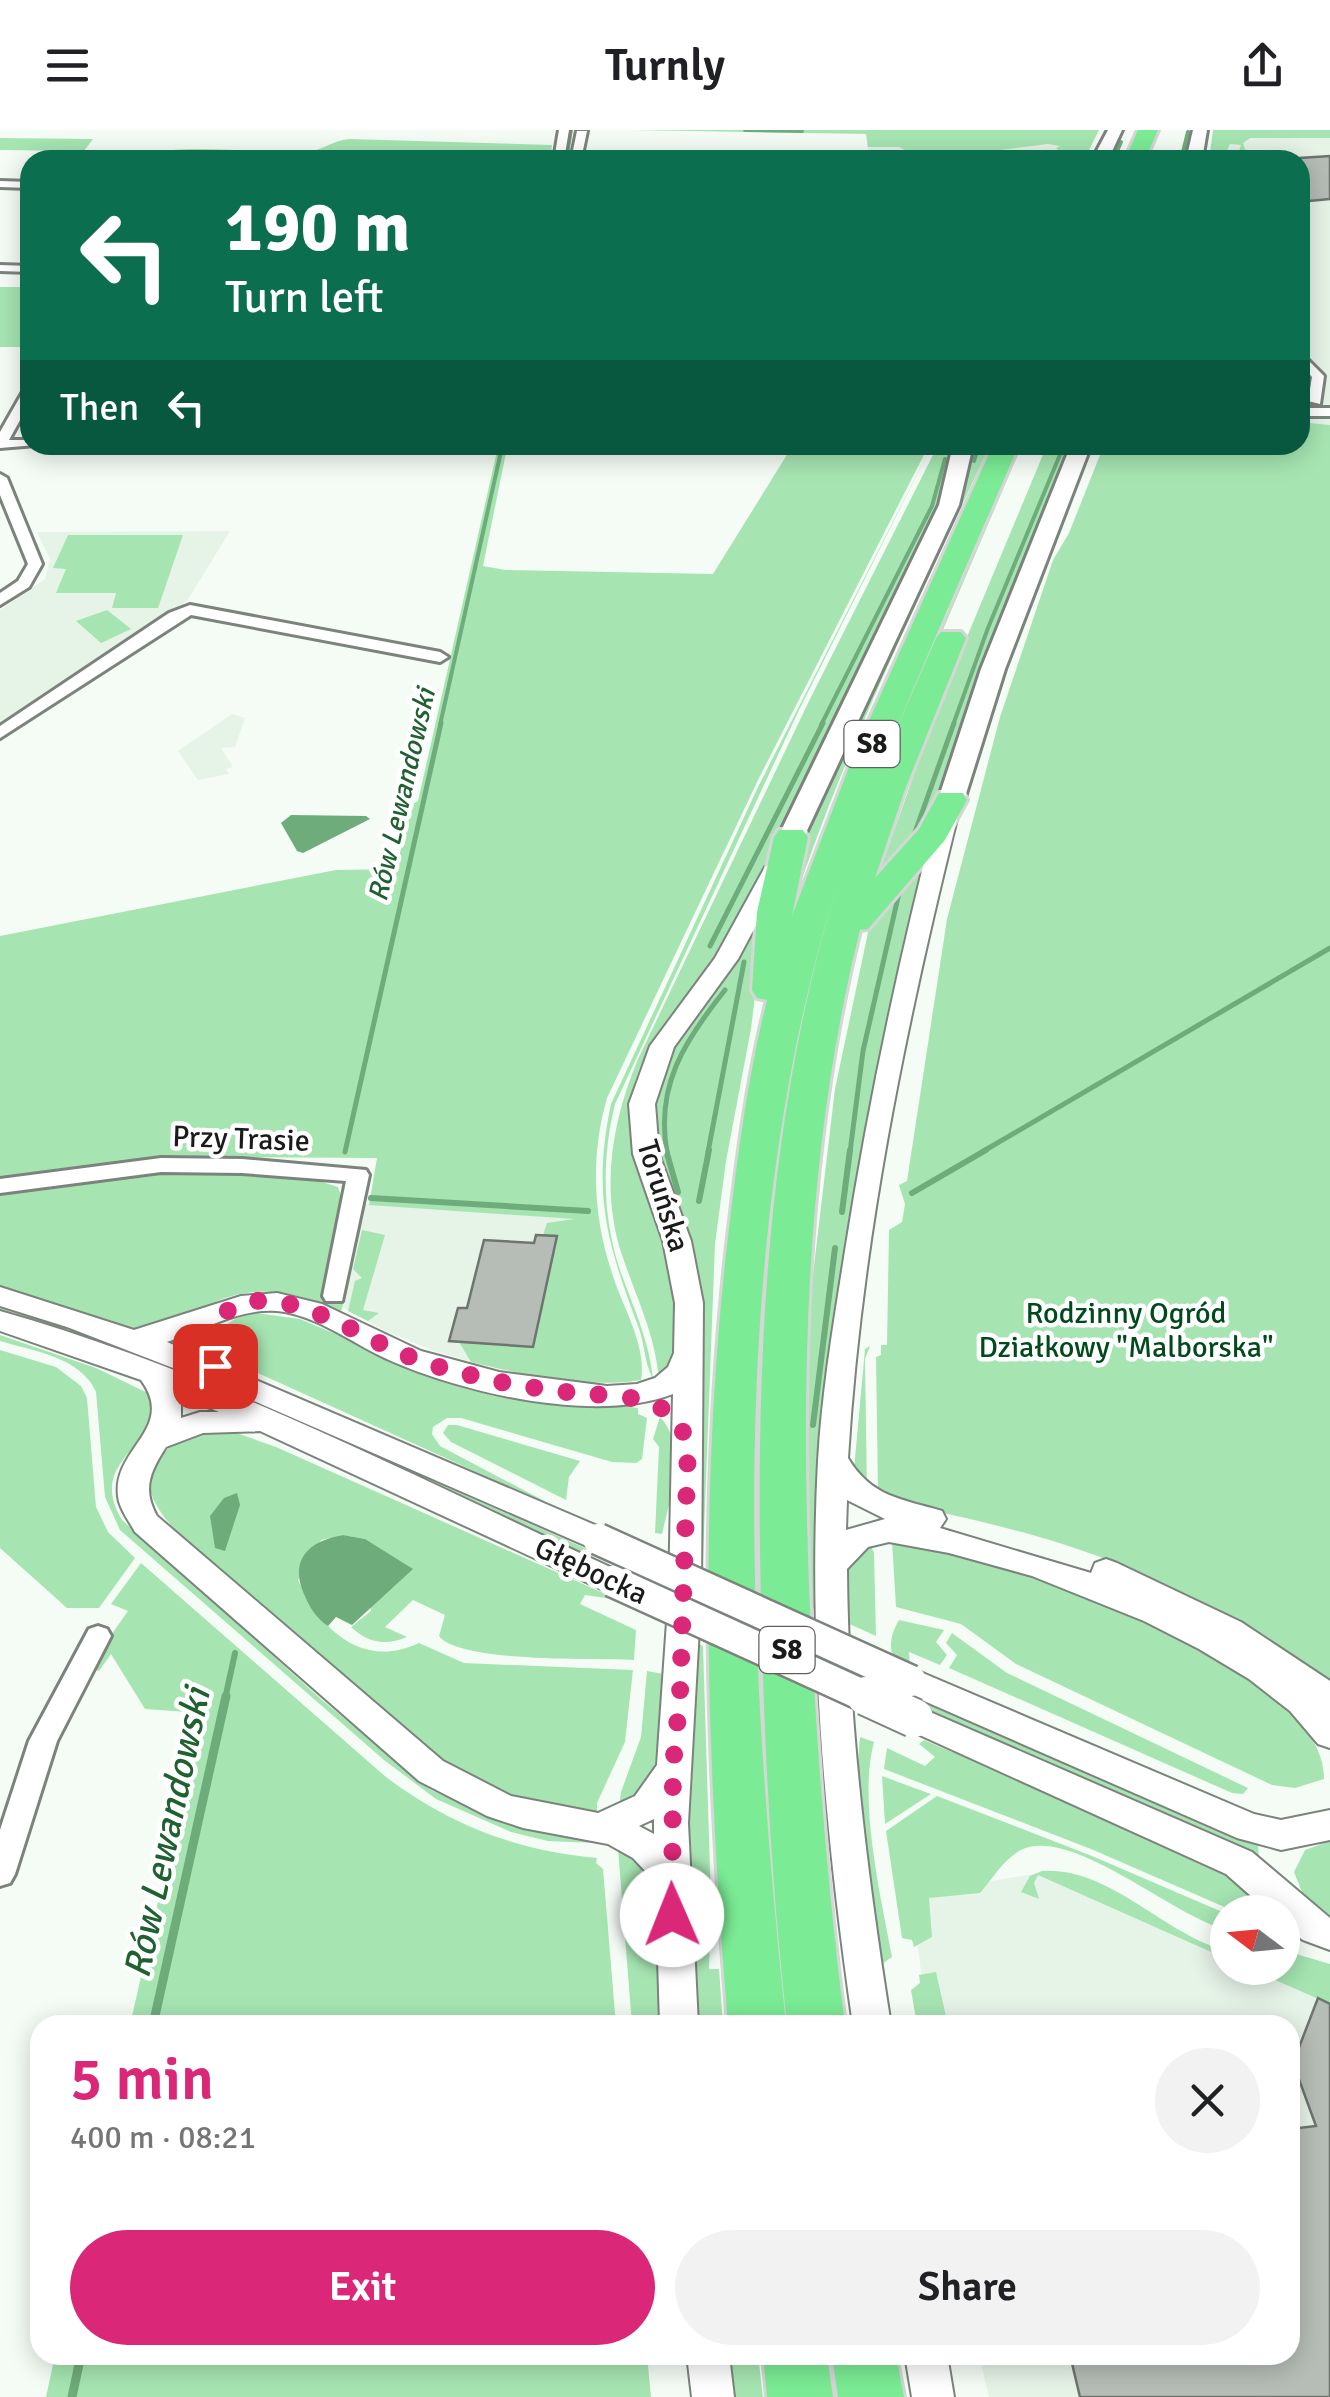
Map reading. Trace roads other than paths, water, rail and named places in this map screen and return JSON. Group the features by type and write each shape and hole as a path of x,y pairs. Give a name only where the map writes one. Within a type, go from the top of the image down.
{"highway":[{"name":"S8","path":"756,2015 739,1798 732,1508 744,1270 775,1057 800,947 838,832 874,739 1002,455"},
{"name":"S8","path":"815,2015 794,1796 780,1512 784,1342 800,1158 814,1060 838,947 898,761 1030,455"},
{"path":"838,947 888,879 933,832 951,800"},
{"path":"775,1057 769,1001 774,929 791,837"},
{"path":"795,2365 800,2397"},
{"path":"866,2365 871,2397"}],"main road":[{"name":"Toruńska","path":"791,837 950,505 961,455"},
{"path":"951,800 993,669 1077,455"}],"street":[{"path":"1310,367 1318,376 1310,396"},
{"path":"0,444 20,408"},
{"path":"0,478 35,564 24,584 0,600"},
{"path":"0,733 174,616 190,610 440,656"},
{"path":"871,2015 847,1823 830,1571 833,1457 841,1366 882,1106 908,970 951,800"},
{"name":"Toruńska","path":"678,2015 671,1890 689,1344 683,1260 643,1140 646,1087 662,1046 739,938 791,837"},
{"name":"Przy Trasie","path":"0,1186 161,1166 242,1166 358,1175 334,1296"},
{"name":"Głębocka","path":"0,1296 136,1340 238,1382 1230,1822 1272,1834 1318,1824"},
{"path":"136,1340 182,1330 234,1306 268,1301 300,1306 408,1356 489,1380 651,1402 680,1423 688,1447"},
{"path":"234,1306 214,1324 206,1344 215,1366 238,1382"},
{"name":"Głębocka","path":"0,1321 150,1371 1225,1856 1257,1874 1277,1895"},
{"path":"625,1396 648,1392 670,1382 684,1364 689,1344"},
{"path":"150,1371 164,1388 171,1407 157,1439 132,1476 132,1500 140,1516 394,1742 446,1781 492,1804 546,1820 604,1826 648,1851 664,1870 671,1890"},
{"path":"157,1439 188,1424 210,1420 272,1427"},
{"path":"833,1457 856,1494 880,1508 1012,1538 1147,1588 1230,1631 1330,1698"},
{"path":"830,1571 845,1546 870,1534 892,1531 976,1548 1051,1570 1130,1602 1217,1646 1303,1704 1330,1734"},
{"path":"0,1874 43,1742 98,1636"},
{"path":"604,1826 632,1816 654,1799 673,1766"},
{"name":"Głębocka","path":"1278,1895 1272,1880 1273,1862 1283,1842 1318,1824"},
{"name":"Głębocka","path":"1300,1920 1330,1934"},
{"path":"709,2365 713,2397"},
{"path":"928,2365 933,2397"}],"waterway":[{"name":"Rów Lewandowski","path":"568,150 571,130"},
{"path":"745,130 802,131"},
{"path":"1184,150 1188,132"},
{"path":"1117,150 1121,142"},
{"name":"Rów Lewandowski","path":"440,725 500,455"},
{"path":"974,461 976,455"},
{"path":"953,725 988,628 1060,455"},
{"path":"821,725 932,506 945,459"},
{"name":"Rów Lewandowski","path":"345,1152 441,723"},
{"path":"710,946 823,723"},
{"path":"914,835 954,723"},
{"path":"850,1152 863,1051 899,893"},
{"path":"982,1152 1330,948"},
{"path":"708,1152 744,962"},
{"path":"667,1152 665,1106 676,1065 697,1027 725,990"},
{"path":"666,1150 678,1192"},
{"path":"699,1201 709,1150"},
{"path":"842,1212 850,1150"},
{"path":"912,1193 986,1150"},
{"path":"371,1198 588,1211"},
{"path":"813,1425 835,1248"},
{"name":"Rów Lewandowski","path":"225,1699 235,1653"},
{"name":"Rów Lewandowski","path":"155,2015 226,1696"},
{"name":"Rów Lewandowski","path":"72,2397 79,2365"}],"park label":[{"name":"Rodzinny Ogród Działkowy \"Malborska\"","path":"1126,1330"}]}
